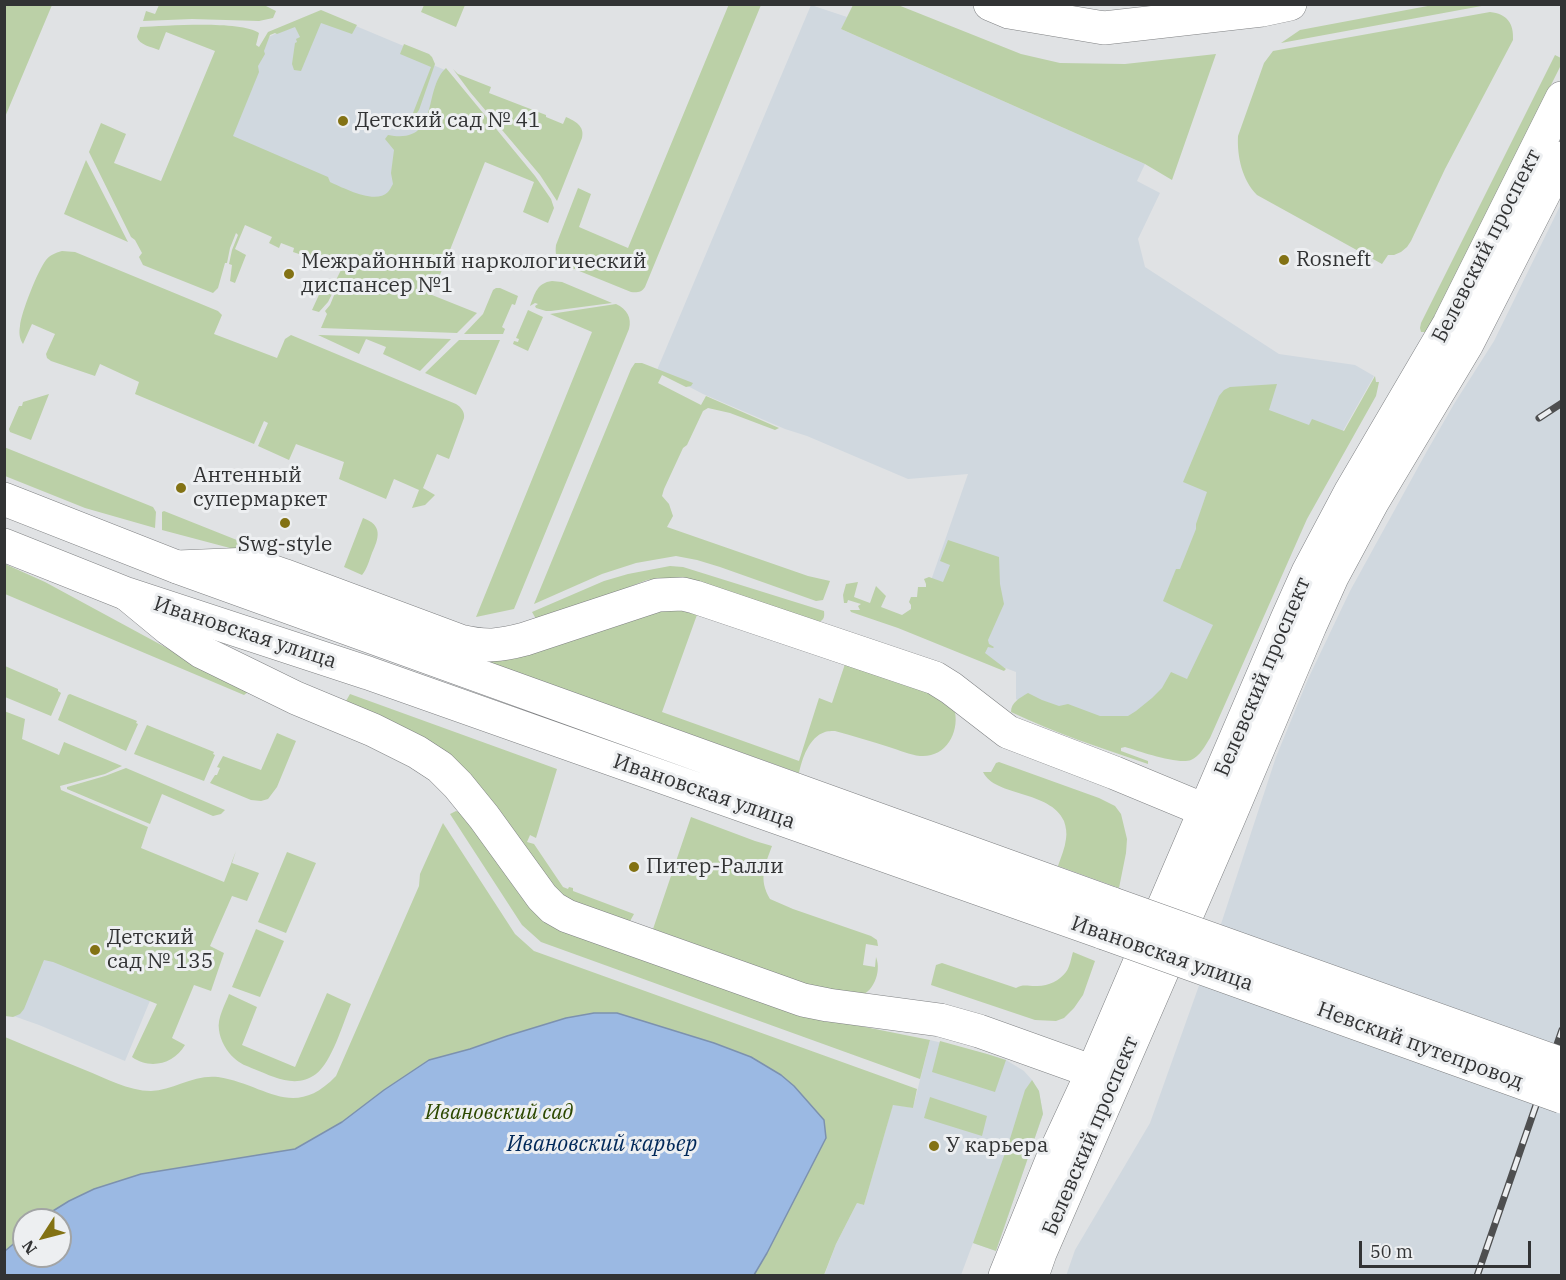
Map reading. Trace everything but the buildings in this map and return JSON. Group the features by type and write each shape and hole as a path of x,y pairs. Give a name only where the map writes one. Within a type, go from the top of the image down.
{"street":[{"path":"990,4 1009,12 1104,28 1290,4"},
{"name":"Белевский проспект","path":"1216,816 1287,619 1308,572 1351,491 1449,324 1562,98"},
{"name":"Белевский проспект","path":"1032,1275 1104,1076 1216,816 1332,578 1373,501 1467,344 1562,158"},
{"name":"Ивановская улица","path":"4,499 177,567 1108,919 1285,982"},
{"name":"Ивановская улица","path":"4,544 127,594 1108,919"},
{"name":"Ивановская улица","path":"177,567 251,564 460,640 480,645 506,644 658,595 683,594 935,678 1008,732 1115,773 1216,816"},
{"name":"Ивановская улица","path":"127,594 168,628 202,652 296,698 382,734 440,767 484,817 542,897 553,908 567,916 803,1000 940,1020 979,1031 1104,1076"},
{"path":"296,698 289,686 289,674 296,662 312,655"},
{"name":"Невский путепровод","path":"1285,982 1562,1064"},
{"name":"Невский путепровод","path":"1285,982 1562,1097"},
{"name":"Белевский проспект","path":"1005,1275 1054,1155 1104,1076"}],"shaded area":[{"path":"811,5 847,17 841,29 1145,164 1137,181 1160,193 1138,239 1145,267 1279,354 1355,365 1374,376 1288,528 1189,730 1027,707 1016,699 1016,672 911,632 968,474 908,479 703,394 657,370"},
{"name":"Детский сад № 41","path":"320,11 430,57 433,65 445,70 409,219 224,144 265,39"},
{"path":"1561,204 1561,1275 1066,1276 1075,1250 1150,1123 1222,921 1276,757 1308,679 1350,591 1427,451 1494,341"},
{"name":"Детский сад № 135","path":"55,861 186,914 125,1061 5,1013 4,986"},
{"path":"930,1040 1006,1060 1024,1071 1039,1091 1043,1114 996,1251 973,1243 961,1275 824,1276 836,1244 857,1203 864,1205 893,1104 913,1108"}],"green space":[{"path":"262,4 276,11 273,18 259,21 192,19 143,21 146,11 155,14 159,5"},
{"path":"424,4 465,5 456,27 421,12"},
{"path":"729,4 761,5 645,287 639,292 631,292 562,264 556,256 556,245 578,188 591,194 579,227 628,248"},
{"path":"4,5 52,5 5,117"},
{"path":"853,5 898,5 1021,54 1060,63 1125,64 1216,54 1172,180 1145,164 841,29"},
{"path":"1433,5 1487,5 1281,43 1300,30"},
{"path":"321,10 357,25 352,34 321,23 301,71 294,70 292,64 296,39 300,37 295,27 270,35 265,54 258,66 259,72 233,136 328,177 330,182 351,191 368,196 382,196 393,184 391,173 394,150 385,139 388,135 405,136 416,132 423,124 434,89 446,68 535,176 551,199 554,208 548,223 523,212 534,182 485,162 432,295 477,313 457,333 321,328 327,314 325,311 335,293 333,292 319,312 312,310 323,286 331,290 343,266 316,255 314,259 293,252 294,248 281,243 279,248 269,243 272,237 245,225 235,249 246,255 235,283 230,281 232,265 229,264 238,235 236,233 218,288 213,293 143,265 139,257 142,253 131,237 89,152 101,123 126,134 114,163 161,181 215,51 166,32 159,50 138,40 140,27 236,26 259,33 256,45 259,47 268,32"},
{"path":"1490,12 1508,20 1511,24 1513,40 1445,169 1411,241 1401,252 1388,255 1382,264 1257,195 1252,189 1238,152 1238,136 1264,63 1273,51"},
{"path":"404,44 429,54 435,64 419,110 411,121 431,67 400,54"},
{"path":"1555,55 1561,58 1561,65 1430,327 1426,332 1421,332 1421,323"},
{"path":"453,69 458,74 491,87 489,93 563,124 566,117 581,127 582,138 557,201 540,175"},
{"path":"86,160 128,242 64,214"},
{"path":"62,251 75,252 218,311 222,315 214,334 277,358 285,339 291,335 456,404 462,410 464,418 449,459 437,454 423,488 435,495 425,505 412,508 419,490 394,479 386,499 339,479 344,462 296,444 289,460 258,446 268,423 264,421 254,444 135,394 139,382 100,364 95,376 51,361 46,354 55,334 32,324 23,344 20,335 21,320 35,282 48,258"},
{"path":"552,281 562,282 612,303 551,311 536,308 538,304 535,303 530,306 540,286"},
{"path":"496,288 518,296 502,327 505,329 503,334 464,334 483,314"},
{"path":"616,304 628,314 629,329 514,609 476,617 592,332 550,314"},
{"path":"528,310 543,317 528,351 513,344 514,341 518,342 519,339 516,338"},
{"path":"318,335 451,339 420,371 383,354 386,347 366,339 359,354"},
{"path":"459,340 500,340 476,395 425,373"},
{"path":"635,363 642,363 693,383 686,387 662,375 658,383 701,405 706,396 779,428 775,430 730,413 708,408 703,411 664,489 662,496 669,504 673,516 667,527 808,576 830,581 823,600 816,601 720,567 676,556 636,563 602,574 534,604"},
{"path":"1375,376 1376,382 1379,382 1376,396 1307,519 1210,738 1197,756 1191,760 1177,761 1125,747 1121,748 1121,751 1148,761 1148,764 1061,733 1011,712 1014,703 1028,693 1059,706 1068,704 1100,716 1128,716 1162,688 1171,672 1187,679 1213,625 1163,601 1176,569 1180,569 1196,529 1207,492 1183,482 1219,396 1230,387 1277,384 1269,410 1309,425 1312,419 1344,431"},
{"path":"49,394 31,440 10,432 9,429 23,402"},
{"path":"4,447 153,507 156,512 155,528 85,508 5,476"},
{"path":"162,512 287,560 279,561 162,530"},
{"path":"363,518 374,524 378,537 367,568 362,575 344,567"},
{"path":"948,540 999,557 1000,584 1004,604 988,640 989,644 994,647 988,647 985,653 1006,669 1004,671 898,628 851,612 850,610 860,610 858,606 861,604 848,600 844,603 843,595 846,584 858,582 854,597 870,603 876,586 886,596 881,607 902,615 911,609 909,602 911,597 917,597 918,587 926,587 924,579 929,577 943,582 950,565 940,561"},
{"path":"5,564 45,582 248,692 244,695 5,594"},
{"path":"670,566 683,567 824,611 824,618 816,624 681,579 664,578 647,580 577,607 536,619 532,612 604,581"},
{"path":"660,607 698,612 662,712 799,761 819,698 832,703 845,664 924,688 955,712 955,728 952,736 943,749 937,753 920,756 835,731 826,732 811,743 804,755 799,773 423,639"},
{"path":"5,666 58,689 61,693 51,716 5,697"},
{"path":"70,694 137,721 138,724 126,751 58,720"},
{"path":"350,694 557,769 536,838 530,835 527,842 534,844 563,887 573,888 573,891 634,914 629,923 586,911 547,884 346,701"},
{"path":"4,711 25,719 22,739 59,755 64,742 122,766 105,774 60,786 61,790 148,827 141,848 224,882 236,851 232,863 259,873 247,901 232,896 210,946 224,953 211,991 194,985 172,1038 185,1045 175,1057 168,1061 154,1064 132,1057 157,1004 53,962 44,960 20,1014 13,1017 5,1016"},
{"path":"147,725 214,752 215,755 204,781 134,754"},
{"path":"277,733 296,741 277,787 268,799 251,800 210,783 217,775 220,768 217,767 223,756 261,770"},
{"path":"999,762 1099,798 1115,806 1121,814 1127,839 1119,888 1058,866 1066,839 1064,821 1057,811 1047,804 989,780 983,772 991,772"},
{"path":"126,768 225,810 213,816 162,794 150,824 67,789 67,787"},
{"path":"456,811 462,813 522,898 845,1023 930,1040 920,1079 541,942 522,925 450,814"},
{"path":"691,817 772,846 765,866 764,878 766,892 770,899 877,940 878,946 866,944 863,965 875,967 876,957 878,963 875,982 868,992 857,997 842,997 653,929"},
{"name":"Ивановский карьер","path":"443,823 515,934 534,951 917,1089 913,1108 893,1105 864,1205 857,1203 836,1244 824,1275 5,1275 5,1037 134,1089 159,1090 201,1078 218,1077 278,1096 292,1098 306,1096 321,1089 336,1076 419,886 420,874"},
{"path":"287,852 316,863 286,933 258,922"},
{"path":"256,929 284,941 260,997 232,987"},
{"path":"1073,952 1095,961 1083,995 1064,1018 1056,1021 1035,1020 931,985 936,965 942,963 1016,988 1044,986 1056,981 1066,972"},
{"path":"327,993 351,1004 327,1061 316,1074 308,1078 301,1081 285,1080 246,1066 231,1055 222,1042 219,1021 229,994 257,1007 242,1045 295,1067"},
{"path":"940,1041 1006,1060 995,1092 932,1072"},
{"path":"1032,1080 1039,1091 1043,1114 996,1251 973,1243 1025,1090"},
{"path":"930,1097 987,1116 982,1136 924,1118"}],"water":[{"name":"Ивановский карьер","path":"594,1013 617,1013 751,1057 781,1075 794,1086 824,1120 826,1138 754,1275 5,1275 5,1251 12,1245 12,1268 72,1268 72,1208 58,1208 94,1189 141,1174 295,1149 342,1122 429,1060 566,1018"}],"railway":[{"path":"1539,418 1562,403"},
{"path":"1477,1276 1562,1030"}],"place":[{"name":"Детский сад № 41","path":"343,121"},
{"name":"Rosneft","path":"1284,260"},
{"name":"Межрайонный наркологический диспансер №1","path":"289,274"},
{"name":"Антенный супермаркет","path":"181,488"},
{"name":"Swg-style","path":"285,523"},
{"name":"Питер-Ралли","path":"634,867"},
{"name":"Детский сад № 135","path":"95,950"},
{"name":"У карьера","path":"934,1146"}],"park label":[{"name":"Ивановский сад","path":"499,1113"}]}
